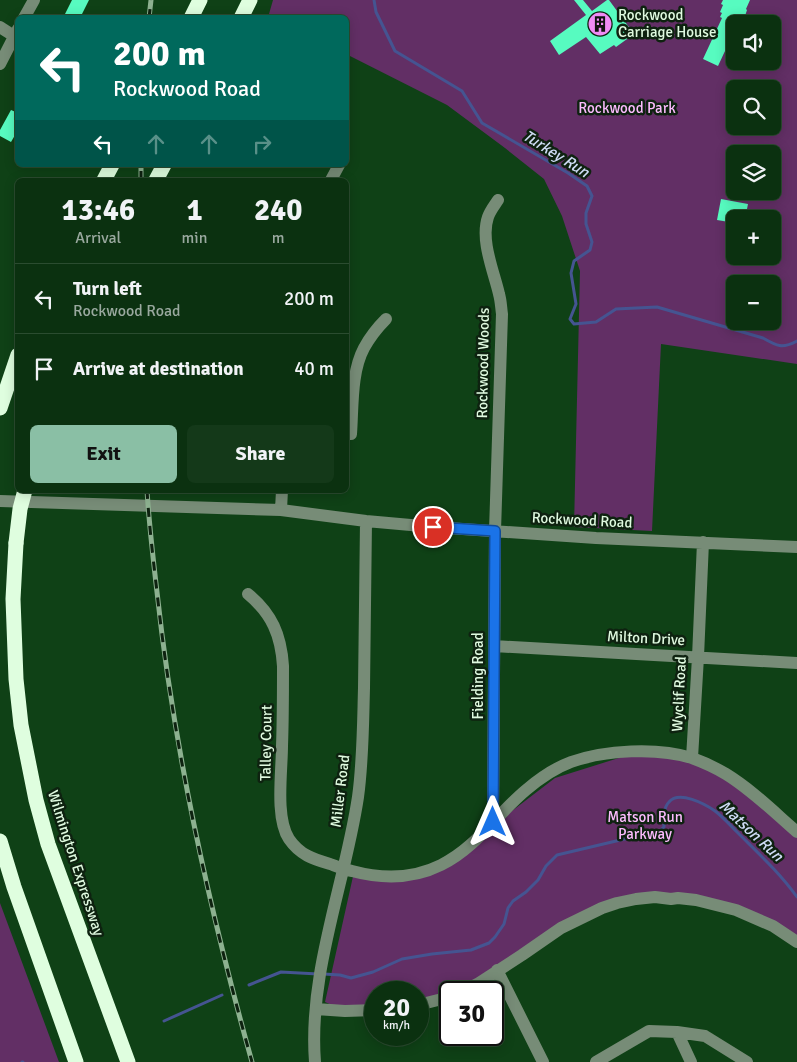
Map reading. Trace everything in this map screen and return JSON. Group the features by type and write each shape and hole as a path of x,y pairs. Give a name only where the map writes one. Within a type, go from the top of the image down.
{"highway":[{"path":"192,15 200,0"},
{"path":"242,15 250,0"},
{"path":"0,408 15,364"},
{"name":"Wilmington Expressway","path":"24,493 20,509 16,543 14,599 16,679 21,725 36,800 48,844 128,1062"},
{"path":"0,842 76,1062"}],"street":[{"path":"26,15 34,0"},
{"path":"0,27 15,33"},
{"path":"0,64 15,35"},
{"path":"332,178 339,167"},
{"name":"Rockwood Woods","path":"495,531 502,314 499,293 492,274 486,234 488,217 498,200"},
{"path":"349,434 352,434 355,376 358,362 369,339 386,319"},
{"path":"281,510 282,493"},
{"name":"Rockwood Road","path":"0,501 281,510 433,527 596,538 797,547"},
{"name":"Miller Road","path":"315,1062 314,1027 321,975 356,812 360,778 363,715 366,521"},
{"name":"Fielding Road","path":"493,822 495,531"},
{"name":"Wyclif Road","path":"692,758 703,542"},
{"name":"Talley Court","path":"248,594 261,606 272,622 277,632 282,652 281,812 285,831 294,846 308,857 317,861 354,872 390,877 403,877 429,870 460,854 538,780 570,762 630,751 692,758 726,774 797,832"},
{"name":"Milton Drive","path":"494,646 797,663"},
{"path":"482,981 522,956 561,928 602,908 636,899 655,897 696,900 736,910 774,926 797,942"},
{"path":"498,970 543,1062"},
{"path":"316,1009 364,1010"},
{"path":"596,1062 649,1031 677,1032 704,1036 747,1062"},
{"path":"677,1032 691,1062"}],"green space":[{"name":"Rockwood Park","path":"273,0 797,0 797,364 661,344 652,531 574,527 580,271 562,216 544,179 447,105 349,56 349,15 269,14"},
{"name":"Matson Run Parkway","path":"641,751 692,758 742,786 797,832 797,943 755,918 678,898 602,908 479,981 439,981 439,996 429,1000 429,981 364,981 364,1010 345,1011 325,1002 354,872 390,877 440,866 555,778"},
{"path":"0,903 59,1062 0,1062"}],"building":[{"path":"72,0 89,0 82,15 64,15"},
{"name":"Rockwood Carriage House","path":"574,0 583,0 592,11 609,0 634,34 616,47 614,45 600,54 586,37 559,55 550,41 586,15"},
{"path":"723,0 750,0 745,15 726,15 726,49 718,66 703,59 722,18 720,17 722,13 720,12 723,5 721,4"},
{"path":"11,110 15,112 15,135 11,142 0,136 0,130"},
{"path":"721,199 748,204 747,210 726,210 726,222 717,220"}],"waterway":[{"name":"Turkey Run","path":"374,0 376,12 395,51 462,91 482,123 587,186 592,196 586,213 586,224 592,242 590,250 574,261 571,273 576,304 570,319 574,324 596,322 616,309 657,307 763,338 780,346 797,341"},
{"name":"Matson Run","path":"324,974 351,978 373,972 402,959 471,950 489,943 504,924 508,908 513,901 538,880 546,866 557,855 633,837 646,838 653,835 664,827 664,814 667,804 679,797 692,799 718,813 768,863 797,897"},
{"name":"Matson Run","path":"249,985 281,972 318,974"},
{"name":"Matson Run","path":"164,1021 222,995"}],"railway":[{"path":"149,15 151,0"},
{"path":"141,167 141,178"},
{"path":"147,493 164,652 183,770 221,946 252,1062"}],"place":[{"name":"Rockwood Carriage House","path":"600,24"}],"route":[{"path":"433,527 495,531 493,822"}]}
